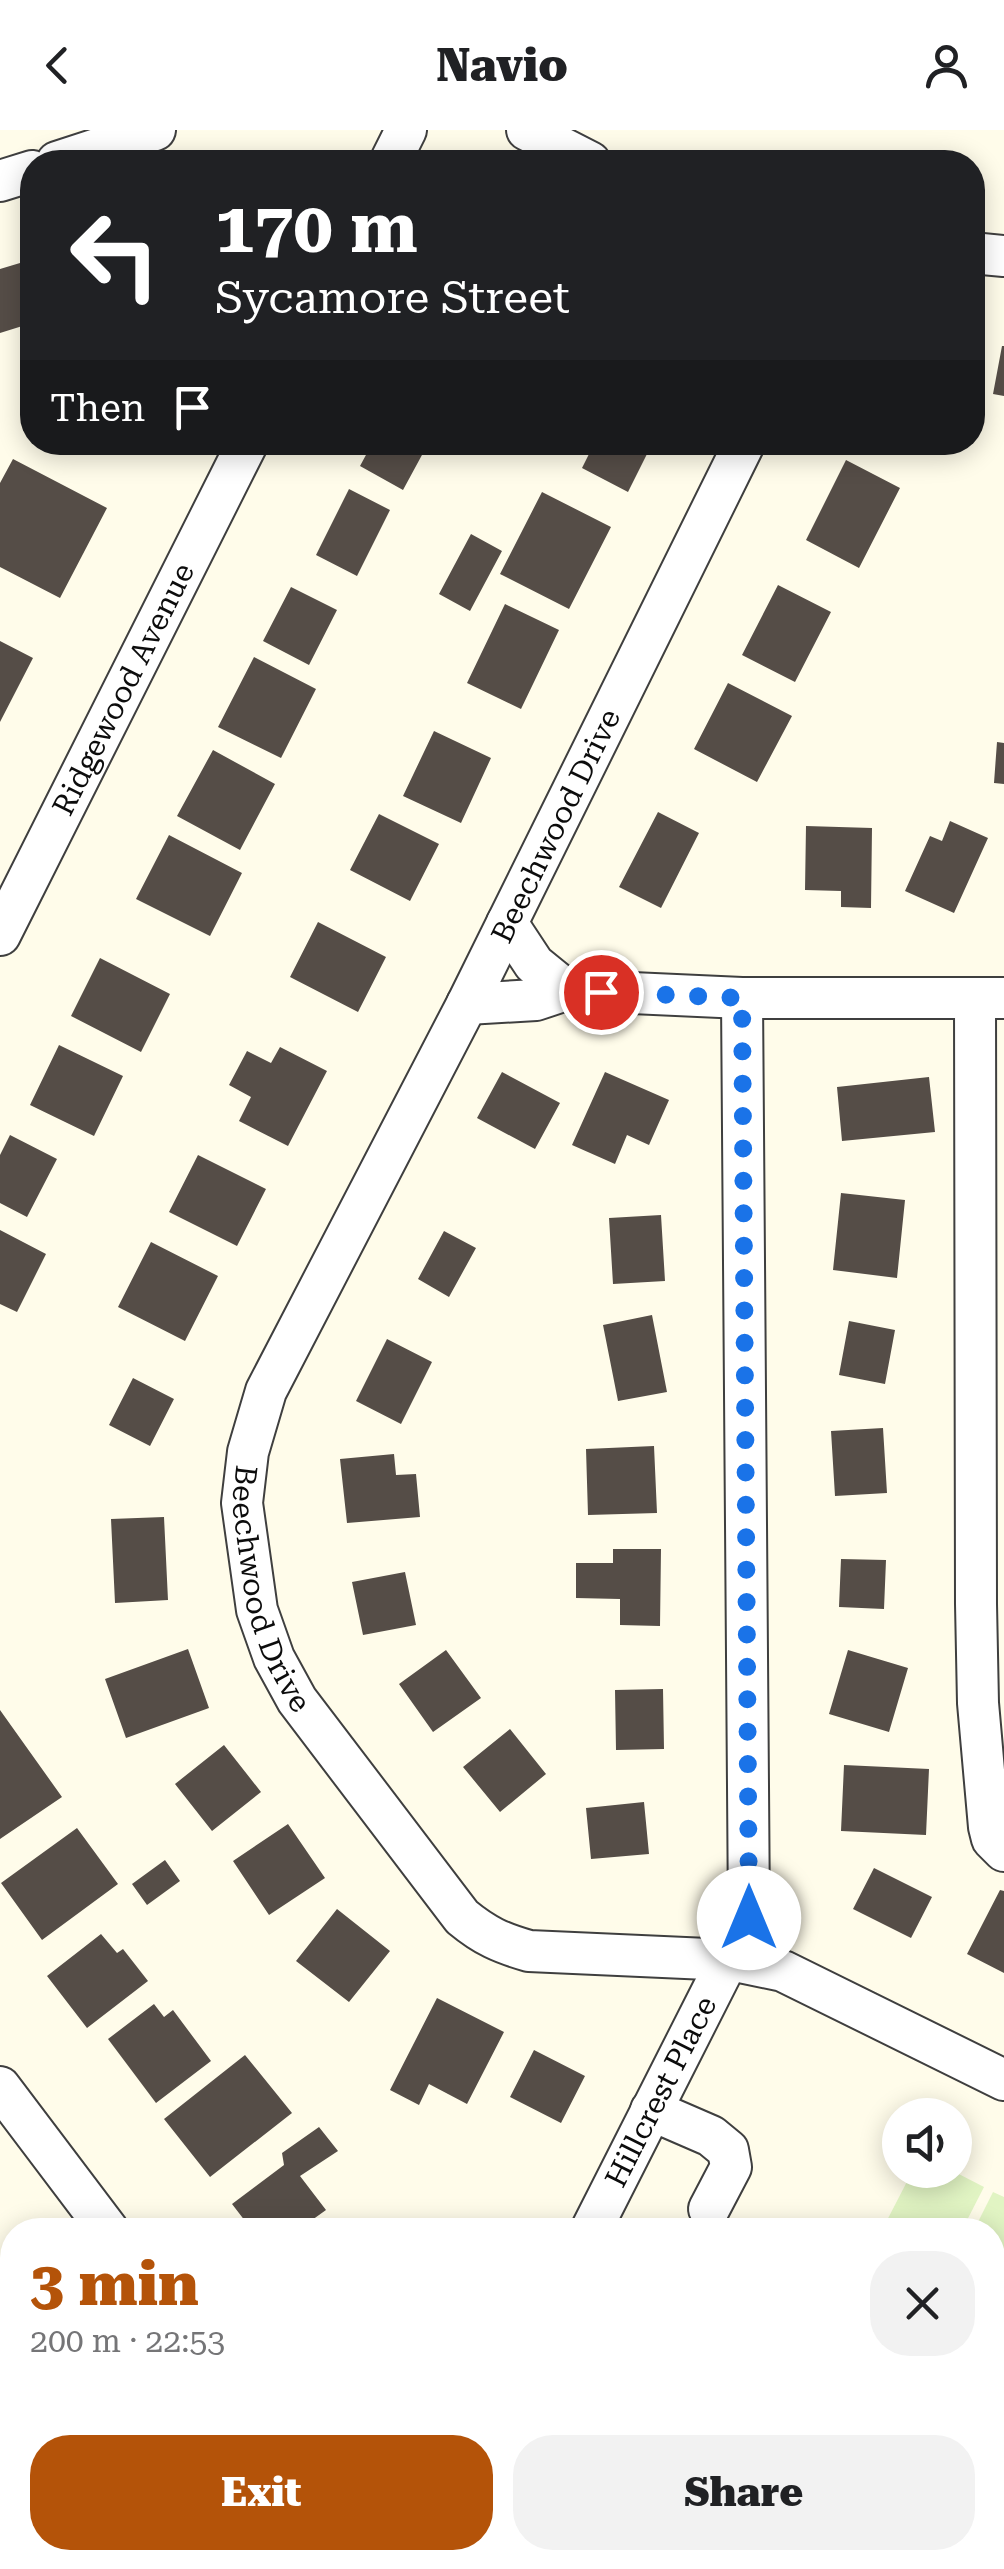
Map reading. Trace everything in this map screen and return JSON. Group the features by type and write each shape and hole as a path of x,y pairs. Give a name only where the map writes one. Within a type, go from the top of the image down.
{"street":[{"path":"93,150 154,130"},
{"path":"528,130 567,150"},
{"name":"Ridgewood Avenue","path":"5,913 241,455"},
{"name":"Beechwood Drive","path":"739,455 467,1004 266,1391 248,1452 242,1503 258,1610 274,1658 297,1700 462,1917 480,1932 529,1951 730,1960 783,1972 1004,2080"},
{"path":"507,924 534,964 566,990"},
{"path":"467,1004 536,1000 566,990 742,998 990,998 976,1564 978,1702 988,1827 992,1839 1004,1851"},
{"name":"Hillcrest Place","path":"597,2218 749,1918 742,998"},
{"path":"0,2087 99,2218"},
{"path":"651,2110 710,2136 728,2150 731,2167 709,2209"}],"green space":[{"path":"972,2181 984,2187 968,2218 888,2218 904,2188 972,2188"},
{"path":"993,2192 1004,2197 1004,2218 980,2218"}],"building":[{"path":"20,263 20,327 0,333 0,269"},
{"path":"1004,346 1004,396 993,394"},
{"path":"366,455 422,455 403,490 360,466"},
{"path":"588,455 646,455 628,492 582,468"},
{"path":"13,459 107,508 60,598 0,567 0,483"},
{"path":"846,460 900,488 859,568 806,540"},
{"path":"349,489 390,510 357,576 316,555"},
{"path":"542,492 611,527 569,609 500,574"},
{"path":"471,534 502,551 470,611 439,594"},
{"path":"778,585 831,612 795,682 742,655"},
{"path":"291,587 337,610 309,665 263,641"},
{"path":"505,604 559,630 521,709 467,683"},
{"path":"0,641 33,658 0,722"},
{"path":"254,657 316,689 281,758 218,727"},
{"path":"728,683 792,716 757,782 694,749"},
{"path":"434,731 491,758 461,823 403,796"},
{"path":"997,742 1004,743 1004,784 994,783"},
{"path":"213,750 275,784 240,850 177,816"},
{"path":"658,812 699,833 661,908 619,887"},
{"path":"379,814 439,844 410,901 350,870"},
{"path":"950,821 988,838 954,913 905,891 930,836 942,841"},
{"path":"806,826 872,828 871,908 841,907 841,891 805,890"},
{"path":"169,835 242,873 210,936 136,899"},
{"path":"318,922 386,957 358,1012 290,977"},
{"path":"100,958 170,994 141,1052 71,1016"},
{"path":"59,1045 123,1076 94,1136 30,1105"},
{"path":"280,1047 327,1071 288,1146 239,1121 251,1097 229,1085 247,1051 271,1063"},
{"path":"502,1072 560,1103 535,1149 477,1118"},
{"path":"605,1072 669,1100 649,1145 627,1135 615,1164 572,1145"},
{"path":"929,1077 935,1132 842,1141 837,1087"},
{"path":"10,1135 57,1159 27,1217 0,1203 0,1155"},
{"path":"198,1155 266,1189 237,1246 169,1212"},
{"path":"841,1193 905,1200 897,1278 833,1270"},
{"path":"661,1215 665,1281 613,1284 609,1218"},
{"path":"0,1230 46,1254 17,1312 0,1304"},
{"path":"444,1231 476,1248 449,1297 418,1279"},
{"path":"151,1242 218,1276 185,1341 118,1307"},
{"path":"652,1315 667,1392 618,1401 603,1325"},
{"path":"849,1321 895,1330 885,1384 839,1375"},
{"path":"387,1339 432,1362 401,1424 356,1401"},
{"path":"133,1378 174,1399 150,1446 109,1425"},
{"path":"883,1428 887,1493 835,1496 831,1431"},
{"path":"654,1446 657,1513 588,1515 586,1449"},
{"path":"394,1454 396,1475 416,1474 420,1517 347,1523 340,1459"},
{"path":"164,1517 168,1600 115,1603 111,1519"},
{"path":"613,1549 661,1549 660,1626 620,1625 620,1599 576,1598 576,1563 613,1563"},
{"path":"841,1559 886,1560 884,1609 839,1607"},
{"path":"405,1572 416,1625 363,1635 352,1582"},
{"path":"188,1649 209,1708 126,1738 105,1679"},
{"path":"446,1650 481,1698 433,1732 399,1684"},
{"path":"848,1650 908,1668 889,1732 829,1714"},
{"path":"663,1689 664,1749 616,1750 615,1690"},
{"path":"0,1710 62,1797 0,1839"},
{"path":"510,1729 546,1774 500,1812 463,1767"},
{"path":"224,1745 261,1792 212,1831 175,1784"},
{"path":"844,1765 929,1769 926,1835 841,1831"},
{"path":"644,1802 649,1854 591,1859 586,1808"},
{"path":"288,1824 325,1878 269,1915 233,1861"},
{"path":"77,1828 118,1884 42,1940 1,1883"},
{"path":"165,1860 180,1881 147,1905 132,1884"},
{"path":"874,1868 932,1897 911,1938 853,1909"},
{"path":"1000,1890 1004,1891 1004,1973 967,1954"},
{"path":"337,1909 390,1951 349,2002 296,1961"},
{"path":"101,1934 117,1953 123,1949 148,1981 87,2028 47,1976"},
{"path":"437,1998 504,2032 467,2104 429,2084 419,2105 390,2090"},
{"path":"154,2004 164,2017 173,2010 211,2061 156,2103 108,2039"},
{"path":"534,2050 585,2076 561,2123 510,2097"},
{"path":"245,2055 292,2113 210,2177 164,2119"},
{"path":"319,2127 338,2151 300,2176 326,2210 315,2218 243,2218 232,2204 284,2165 282,2153"}],"route":[{"path":"601,992 742,998 749,1918"}]}
